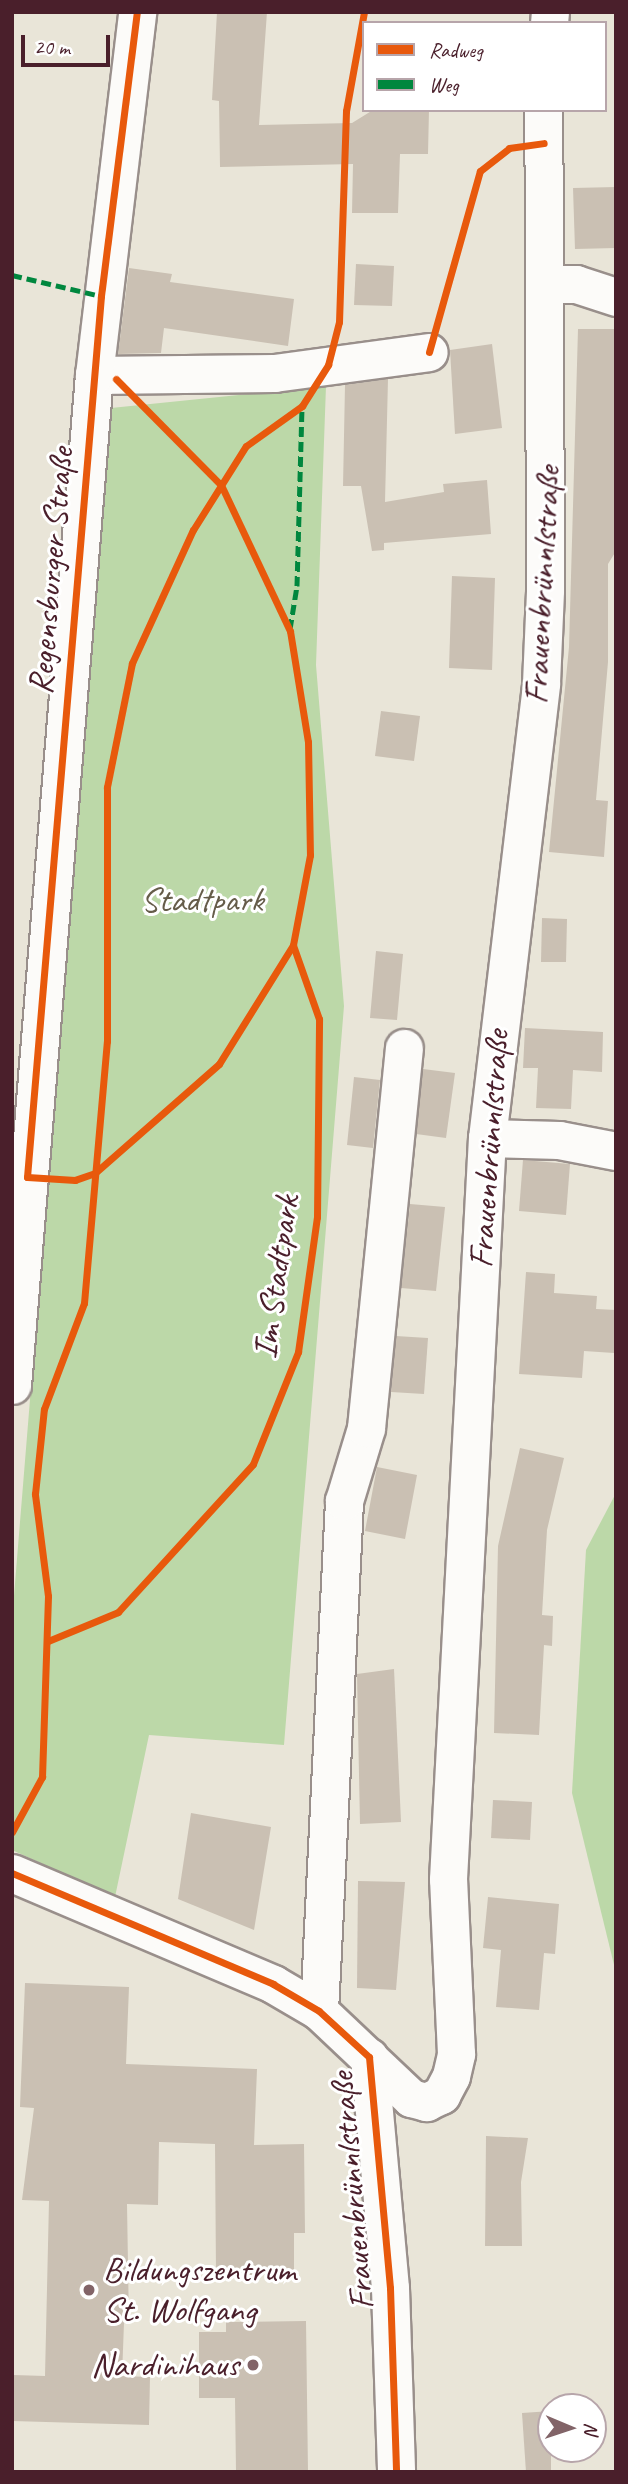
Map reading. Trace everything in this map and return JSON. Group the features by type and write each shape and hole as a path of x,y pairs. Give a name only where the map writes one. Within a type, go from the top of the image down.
{"street":[{"name":"Regensburger Straße","path":"12,1385 20,1165 94,376 137,12"},
{"name":"Frauenbrünnlstraße","path":"12,1873 273,1984 319,2011 411,2098 426,2102 441,2095 456,2054 448,1879 487,1138 541,683 549,284 544,112"},
{"path":"549,284 576,284 616,297"},
{"path":"94,376 274,373 429,352"},
{"path":"319,2011 344,1501 366,1428 404,1048"},
{"path":"487,1138 559,1140 616,1151"},
{"name":"Frauenbrünnlstraße","path":"369,2057 390,2288 396,2472"}],"green space":[{"name":"Stadtpark","path":"326,386 316,665 344,1006 284,1745 149,1735 115,1897 12,1850 12,1620 111,408"},
{"path":"616,1493 616,1973 572,1793 586,1550"}],"building":[{"path":"217,12 267,12 259,125 352,123 370,112 429,112 428,154 400,154 398,213 352,213 353,164 220,167 219,101 212,100"},
{"path":"616,187 616,248 575,249 573,188"},
{"path":"356,264 394,266 392,306 354,305"},
{"path":"129,268 172,274 170,282 294,299 288,346 164,328 161,353 118,354"},
{"path":"578,329 616,329 616,551 608,564 608,662 596,800 608,801 604,857 549,852 569,647"},
{"path":"492,344 502,428 455,434 450,350"},
{"path":"388,379 385,502 444,492 443,484 487,480 491,534 384,543 384,550 372,551 361,486 343,486 345,385"},
{"path":"452,576 495,578 492,670 449,668"},
{"path":"381,711 420,716 414,761 375,756"},
{"path":"542,918 567,919 566,962 541,962"},
{"path":"376,951 403,954 397,1020 370,1018"},
{"path":"525,1028 603,1032 602,1072 573,1070 571,1109 536,1108 538,1068 523,1068"},
{"path":"423,1069 455,1073 446,1138 416,1134"},
{"path":"354,1077 380,1080 373,1148 347,1145"},
{"path":"523,1160 570,1164 566,1215 519,1211"},
{"path":"410,1204 445,1207 436,1291 401,1288"},
{"path":"526,1272 555,1274 554,1293 597,1296 596,1309 616,1310 614,1353 584,1351 582,1378 519,1374"},
{"path":"396,1336 428,1338 424,1394 391,1392"},
{"path":"520,1448 564,1458 547,1530 542,1615 553,1616 552,1646 544,1645 539,1735 494,1733 498,1546"},
{"path":"377,1467 417,1475 405,1539 365,1531"},
{"path":"394,1669 401,1822 360,1824 357,1674"},
{"path":"493,1800 532,1802 530,1840 491,1838"},
{"path":"191,1813 271,1827 254,1930 178,1899"},
{"path":"358,1881 405,1882 396,1990 357,1988"},
{"path":"488,1897 559,1904 555,1954 544,1953 539,2010 496,2007 501,1950 483,1948"},
{"path":"25,1983 129,1987 126,2064 257,2069 254,2145 304,2144 305,2233 294,2233 294,2275 216,2275 215,2144 159,2142 158,2205 127,2204 129,2324 124,2323 122,2376 150,2377 149,2425 12,2421 13,2375 45,2376 49,2201 22,2200 34,2108 20,2107"},
{"path":"486,2136 528,2138 521,2182 522,2246 485,2246"},
{"name":"Nardinihaus","path":"306,2321 308,2472 236,2472 235,2398 199,2398 199,2332 226,2332 226,2322"},
{"path":"537,2412 537,2463 551,2463 551,2472 526,2472 522,2413"}],"marked path":[{"path":"12,275 101,296"},
{"path":"290,629 297,586 302,406"}],"cycle path":[{"path":"116,379 221,485 290,631 308,742 310,855 293,945 219,1064 95,1173 75,1180 27,1177 101,296 137,12"},
{"path":"362,21 364,12"},
{"path":"12,1832 42,1777 48,1596 35,1494 44,1409 84,1303 107,1041 107,787 132,663 193,530 246,446 302,406 328,365 339,322 346,111 362,23"},
{"path":"429,352 480,171 509,148 544,143"},
{"name":"Im Stadtpark","path":"48,1641 118,1612 253,1464 298,1352 317,1217 319,1019 293,945"},
{"path":"12,1873 273,1984 319,2011 369,2057 390,2288 396,2472"}],"place":[{"name":"Bildungszentrum St. Wolfgang","path":"89,2290"},
{"name":"Nardinihaus","path":"253,2365"}]}
